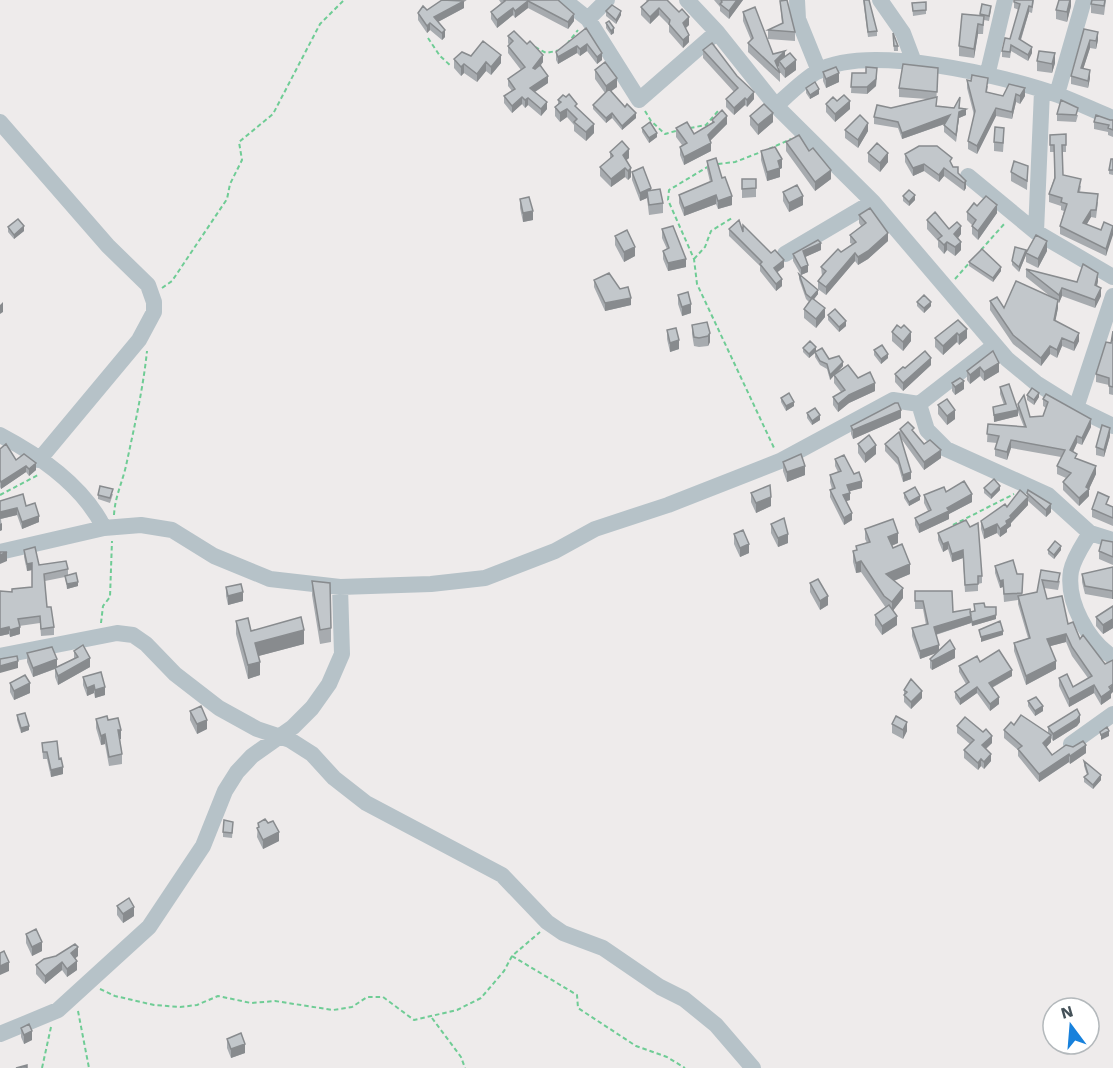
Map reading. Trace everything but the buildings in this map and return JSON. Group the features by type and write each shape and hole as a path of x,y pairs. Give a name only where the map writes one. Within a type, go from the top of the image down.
{"street":[{"path":"564,0 588,19 639,100 717,32"},
{"path":"588,19 607,0"},
{"path":"687,0 717,32 776,106 873,202 948,287 995,345 1029,377 1076,408 1113,426"},
{"path":"797,0 798,19 819,70"},
{"path":"880,0 903,33 914,62"},
{"path":"987,76 1005,0"},
{"path":"1036,232 1050,93 1084,0"},
{"path":"776,106 819,70 863,60 914,62 987,76 1050,93 1113,118"},
{"path":"0,122 108,246 148,285 154,303 154,312 139,340 45,464"},
{"path":"968,176 1036,232 1113,277"},
{"path":"785,254 873,202"},
{"path":"1076,408 1113,296"},
{"path":"0,552 109,528 141,525 164,528 252,574 270,579 340,587 431,584 485,578 555,551 595,528 668,505 780,461 893,400 919,404 995,345"},
{"path":"919,404 927,430 946,449 1059,502 1090,533 1113,540"},
{"path":"0,435 45,464 94,509 109,528"},
{"path":"1090,533 1071,571 1071,585 1083,624 1101,647 1113,657"},
{"path":"0,1034 52,1015 149,927 203,846 225,791 237,772 252,756 279,737 312,708 339,665 343,643 340,587"},
{"path":"0,656 117,633 133,635 146,644 175,674 219,708 257,729 290,740 312,754 334,778 366,803 502,875 546,922 563,933 603,948 660,987 684,999 716,1025 753,1068"},
{"path":"1071,744 1113,714"}],"path":[{"path":"161,294 163,286 172,281 227,199 230,184 242,160 239,142 273,114 320,24 344,0"},
{"path":"529,44 546,53 563,49 588,19"},
{"path":"428,38 440,56 452,66"},
{"path":"639,100 651,121 665,134 705,125 718,111"},
{"path":"780,461 697,284 694,259 668,200 669,190 702,168 749,158 803,133"},
{"path":"948,287 1013,215"},
{"path":"694,259 705,247 711,231 732,218"},
{"path":"100,637 103,606 110,597 112,543 109,528 115,495 125,470 144,382 147,342"},
{"path":"0,495 45,464"},
{"path":"953,525 973,513 1031,488"},
{"path":"88,983 115,996 154,1005 197,1005 218,996 251,1003 275,1001 333,1010 352,1007 367,997 383,997 414,1020 432,1017 439,1012 457,1010 481,998 504,971 512,956 527,946 546,922"},
{"path":"512,956 577,995 578,1008 636,1046 667,1056 686,1068"},
{"path":"75,996 89,1068"},
{"path":"42,1068 50,1039 52,1015"},
{"path":"432,1017 461,1057 465,1068"}]}
